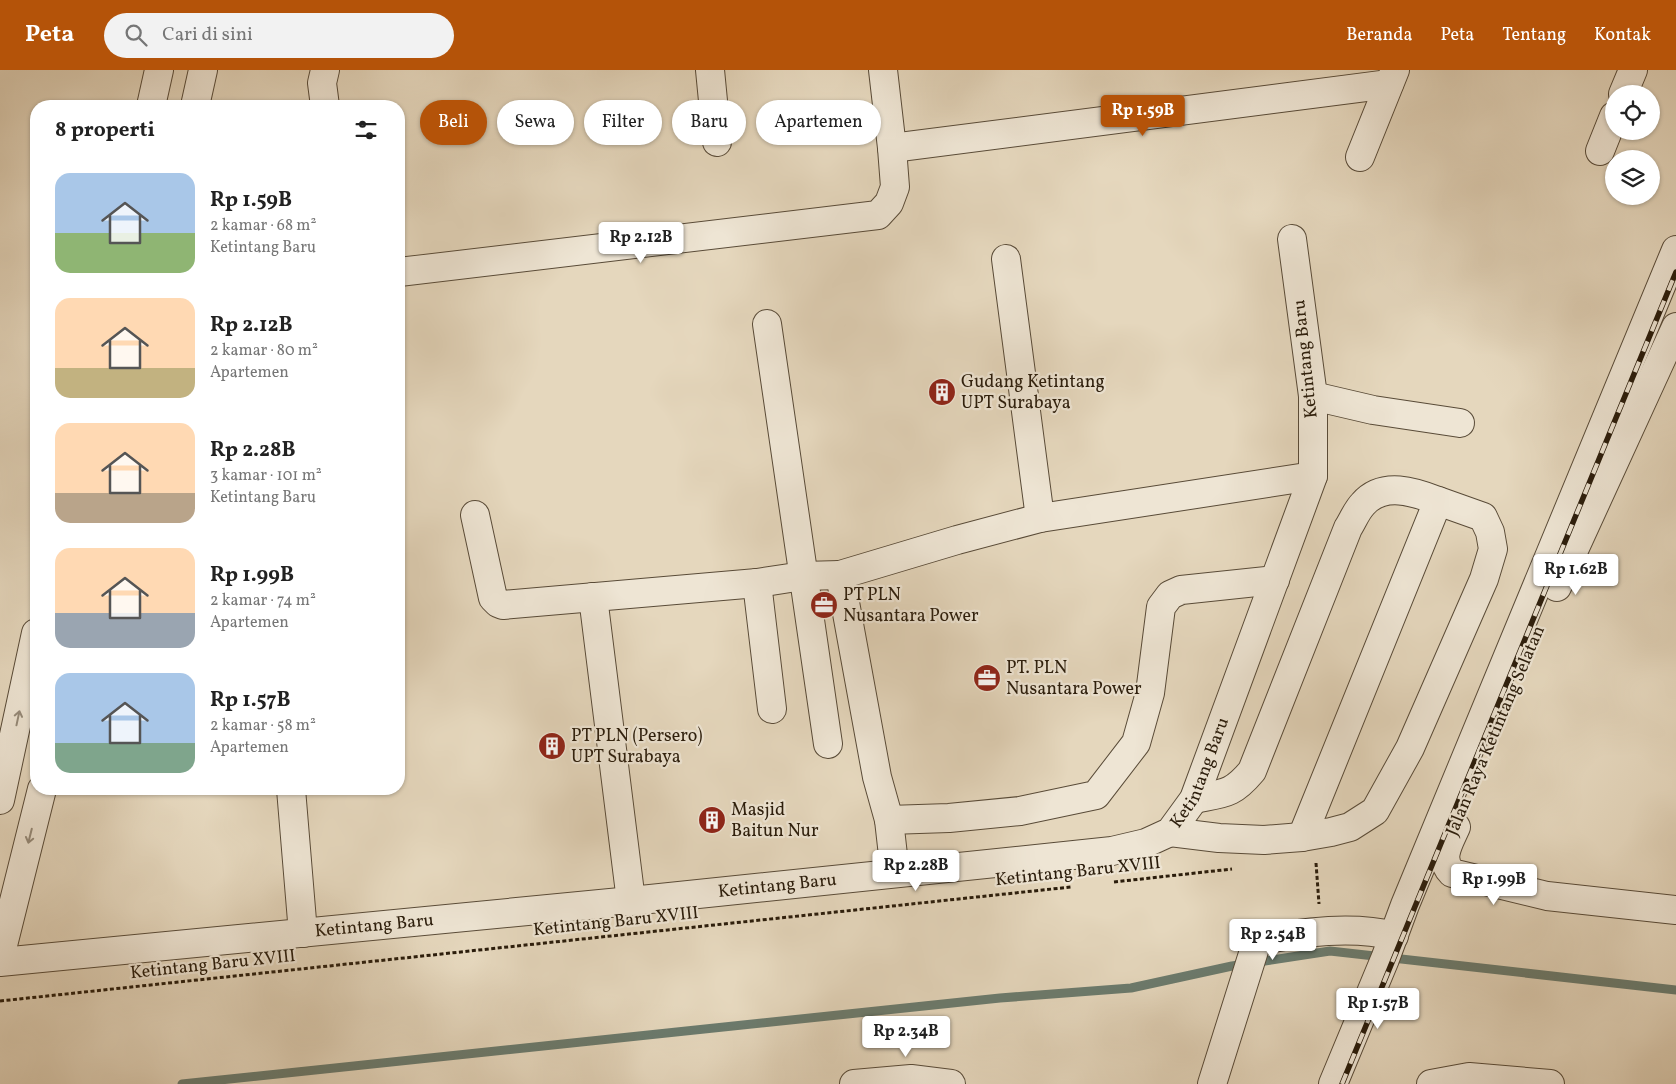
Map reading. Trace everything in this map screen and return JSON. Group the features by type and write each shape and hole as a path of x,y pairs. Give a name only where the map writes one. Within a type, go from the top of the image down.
{"street":[{"path":"152,100 159,70"},
{"path":"196,100 203,70"},
{"path":"324,100 322,83 325,70"},
{"path":"710,70 713,100"},
{"path":"405,271 878,214 889,203 895,187 884,70"},
{"path":"1627,85 1633,70"},
{"path":"892,148 1392,77 1360,157"},
{"path":"1600,151 1605,138"},
{"name":"Ketintang Baru","path":"0,962 630,901 1112,851 1146,843 1170,832 1194,799 1276,580 1312,476 1313,396 1292,239"},
{"path":"1332,1084 1391,945 1676,250"},
{"path":"1006,259 1040,518"},
{"path":"767,324 828,744"},
{"name":"Jalan Raya Ketintang Selatan","path":"1676,327 1554,594 1445,853 1444,862 1452,873 1547,896 1676,910"},
{"path":"1313,396 1373,410 1460,423"},
{"path":"475,515 493,598 498,603 503,604 757,583 803,576 840,575 1040,518 1312,476"},
{"path":"1170,832 1228,839 1264,840 1302,837 1350,827 1376,811 1410,748 1484,579 1493,549 1490,532 1482,517 1417,493 1397,490 1376,494 1364,503 1348,528 1252,770 1240,785 1228,792 1194,799"},
{"path":"1302,837 1438,501"},
{"path":"840,575 877,777 889,820 895,873"},
{"path":"889,820 949,818 1020,811 1096,795 1136,743 1150,693 1161,607 1170,595 1182,590 1276,580"},
{"path":"757,583 772,709"},
{"path":"593,597 630,901"},
{"path":"0,800 30,661"},
{"path":"0,957 40,795"},
{"path":"292,795 303,932"},
{"path":"1212,1084 1257,941 1286,935 1320,932 1377,932 1391,945"},
{"path":"1431,1084 1469,1077 1550,1084"},
{"path":"854,1084 911,1079 951,1084"}],"path":[{"path":"1307,864 1316,863 1320,932"},
{"name":"Ketintang Baru XVIII","path":"1110,882 1239,869"},
{"name":"Ketintang Baru XVIII","path":"0,1001 1080,886"}],"waterway":[{"path":"182,1084 1000,998 1131,988 1232,966 1330,951 1676,990"}],"railway":[{"path":"1342,1084 1676,272"}],"place":[{"name":"Gudang Ketintang UPT Surabaya","path":"942,392"},
{"name":"PT PLN Nusantara Power","path":"824,605"},
{"name":"PT. PLN Nusantara Power","path":"987,678"},
{"name":"PT PLN (Persero) UPT Surabaya","path":"552,746"},
{"name":"Masjid Baitun Nur","path":"712,820"}]}
